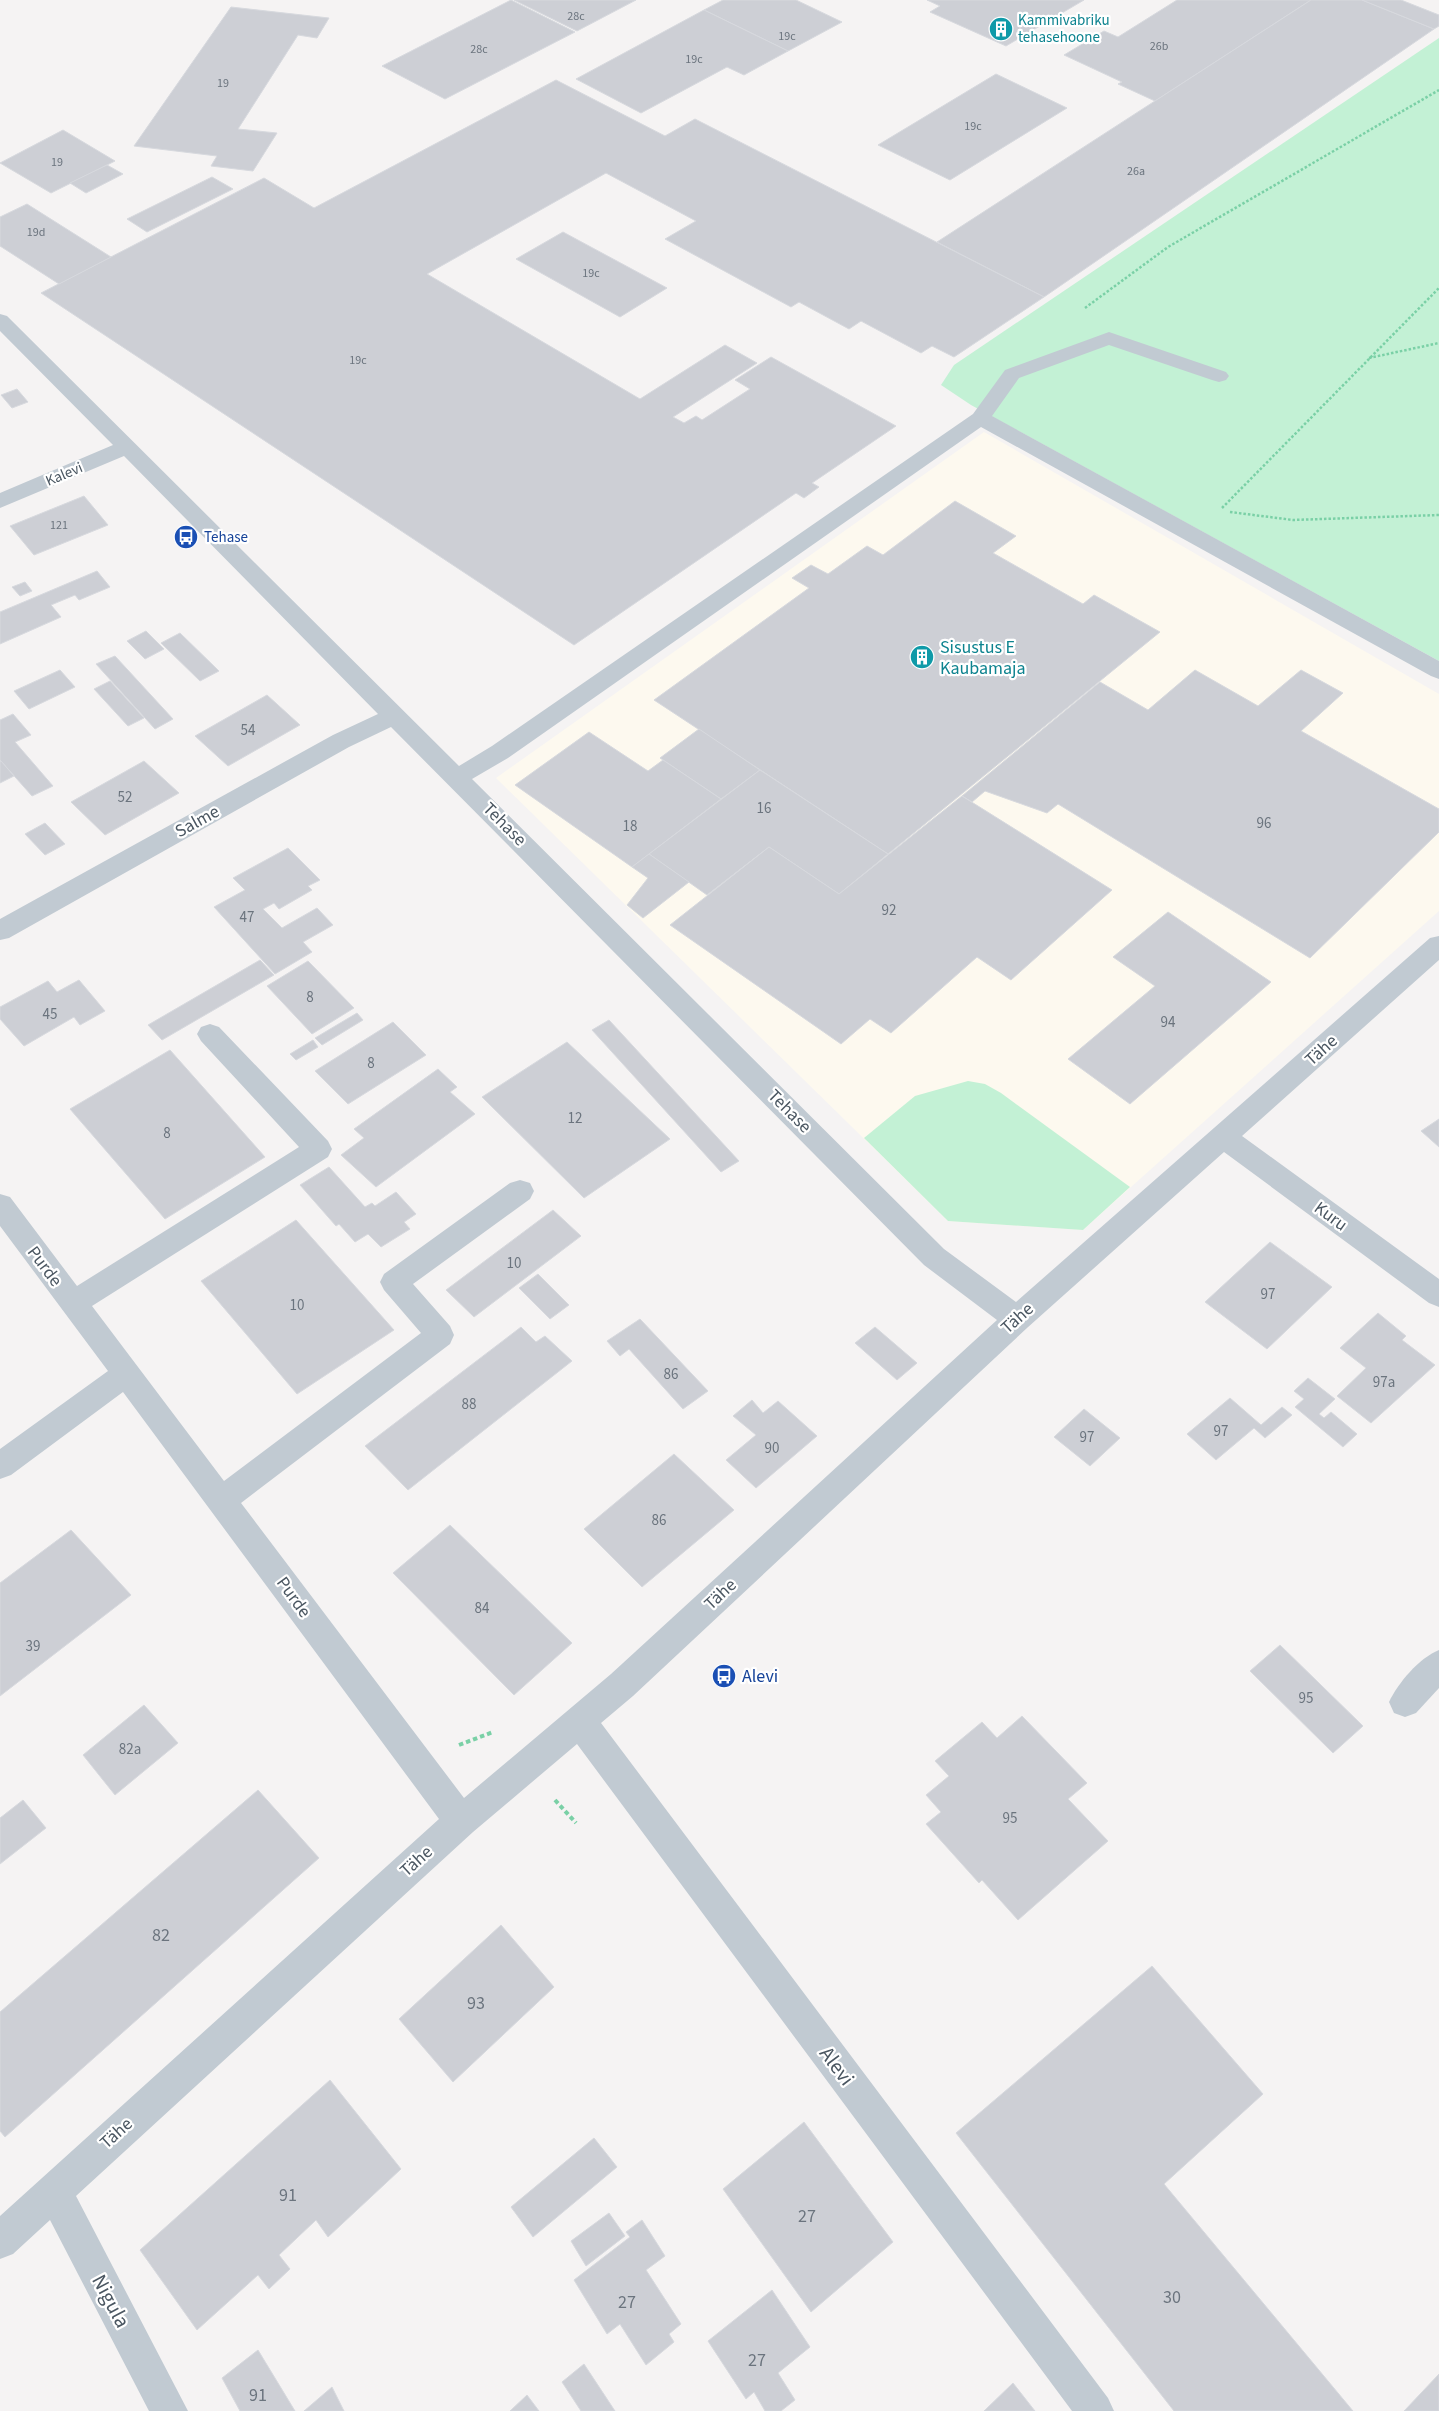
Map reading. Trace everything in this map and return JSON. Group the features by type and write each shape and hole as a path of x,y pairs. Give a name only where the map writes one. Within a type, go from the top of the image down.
{"street":[{"name":"Tehase","path":"0,320 458,777 934,1257 1017,1319"},
{"path":"458,777 500,752 980,418 1012,374 1109,338 1220,376"},
{"path":"980,418 1439,671"},
{"name":"Kalevi","path":"0,501 127,447"},
{"name":"Salme","path":"0,930 341,741 396,716"},
{"name":"Tähe","path":"0,2241 461,1821 622,1685 1017,1319 1439,945"},
{"path":"73,1304 318,1148 210,1034"},
{"name":"Kuru","path":"1223,1137 1439,1296"},
{"path":"222,1500 440,1335 394,1282 520,1191"},
{"name":"Purde","path":"0,1205 461,1821"},
{"path":"0,1466 126,1374"},
{"path":"1405,1702 1439,1665"},
{"name":"Alevi","path":"580,1722 1095,2411"},
{"name":"Nigula","path":"54,2190 169,2411"}],"path":[{"path":"1080,312 1168,247 1439,90"},
{"path":"1439,288 1219,510 1293,520 1439,515"},
{"path":"1369,358 1439,343"}],"shaded area":[{"path":"984,432 1439,694 1439,911 1083,1230 948,1221 496,778"}],"green space":[{"path":"1439,38 1439,661 971,405 941,385 954,365"},
{"path":"968,1081 985,1084 1001,1093 1130,1187 1083,1230 948,1221 864,1138 915,1096"}],"building":[{"path":"511,0 575,32 445,99 382,66"},
{"path":"514,0 636,0 577,31"},
{"path":"723,0 796,0 842,22 788,51 704,10"},
{"name":"Kammivabriku tehasehoone","path":"927,0 1084,0 1006,46 930,12 940,6"},
{"path":"1177,0 1311,0 1155,101 1118,84 1122,82 1064,55 1104,31 1118,37"},
{"path":"1311,0 1362,0 1434,29 1044,297 937,242"},
{"path":"1362,0 1401,0 1439,15 1439,26 1434,29"},
{"path":"231,7 329,18 317,38 298,35 238,129 277,133 253,171 211,166 217,156 134,146"},
{"path":"704,10 788,51 744,75 727,67 641,113 576,79"},
{"path":"996,74 1067,108 950,180 878,145"},
{"path":"556,80 665,136 695,119 1044,297 954,357 932,346 921,353 861,321 849,329 799,302 791,307 665,239 696,221 606,173 427,274 640,399 725,345 757,363 673,417 684,423 696,416 702,420 750,389 735,380 771,357 896,426 812,483 819,487 804,498 796,493 574,645 41,293 264,178 314,208"},
{"path":"63,130 115,161 51,193 0,163"},
{"path":"107,165 123,174 86,193 70,183"},
{"path":"212,177 233,189 147,232 127,219"},
{"path":"27,204 111,257 59,284 0,246 0,217"},
{"path":"563,232 667,288 620,317 516,259"},
{"path":"17,389 28,402 12,408 1,395"},
{"path":"84,496 108,525 34,555 10,526"},
{"name":"Sisustus E Kaubamaja","path":"955,501 1016,536 993,553 1083,604 1094,595 1160,632 888,854 654,700 809,588 792,578 811,565 828,574 867,546 883,555"},
{"path":"97,571 110,587 79,600 75,595 51,605 61,617 0,644 0,612"},
{"path":"25,582 32,591 20,596 12,587"},
{"path":"146,631 164,649 145,659 127,641"},
{"path":"180,633 219,671 200,681 161,643"},
{"path":"115,656 173,719 155,729 96,664"},
{"path":"60,670 75,687 29,709 14,691"},
{"path":"1195,670 1258,706 1301,670 1343,693 1301,731 1439,809 1439,832 1310,958 1058,804 1047,813 985,791 972,802 962,796 1100,682 1148,710"},
{"path":"110,681 144,718 128,726 94,689"},
{"path":"267,695 300,725 228,766 195,736"},
{"path":"13,714 31,735 15,742 53,786 32,796 0,760 0,720"},
{"path":"699,729 760,770 721,799 660,758"},
{"path":"589,732 648,771 663,760 721,799 632,867 515,785"},
{"path":"144,761 179,793 105,835 71,802"},
{"path":"0,762 14,776 0,783"},
{"path":"760,770 888,854 839,894 769,847 707,895 649,854"},
{"path":"962,796 1112,890 1011,980 977,957 891,1033 870,1019 841,1044 670,925 769,847 839,894"},
{"path":"45,823 65,844 45,855 25,834"},
{"path":"288,848 320,880 308,886 312,890 279,909 274,903 263,909 282,928 317,908 333,925 303,942 312,952 275,974 214,907 245,890 233,878"},
{"path":"649,854 689,882 643,918 627,905 648,878 632,867"},
{"path":"1168,912 1271,982 1130,1104 1068,1059 1155,986 1113,957"},
{"path":"260,960 274,975 162,1040 148,1025"},
{"path":"308,961 354,1008 312,1034 267,986"},
{"path":"79,980 105,1011 80,1025 74,1017 24,1046 0,1019 0,1007 48,981 57,992"},
{"path":"357,1013 363,1020 322,1045 315,1038"},
{"path":"609,1020 739,1161 721,1172 592,1030"},
{"path":"393,1022 426,1055 348,1104 315,1071"},
{"path":"313,1040 318,1047 296,1060 290,1054"},
{"path":"567,1042 670,1139 584,1198 482,1097"},
{"path":"170,1050 265,1157 165,1219 70,1109"},
{"path":"438,1069 457,1087 450,1092 475,1114 376,1187 341,1155 364,1138 354,1129"},
{"path":"1439,1119 1439,1147 1421,1131"},
{"path":"329,1167 365,1207 372,1203 375,1206 396,1192 416,1214 404,1222 410,1229 381,1247 368,1234 355,1242 339,1224 336,1226 300,1185"},
{"path":"553,1210 581,1236 474,1317 446,1290"},
{"path":"296,1220 394,1330 297,1394 201,1281"},
{"path":"1270,1242 1332,1287 1267,1349 1205,1302"},
{"path":"538,1274 569,1305 550,1319 519,1288"},
{"path":"1378,1313 1406,1336 1402,1340 1435,1365 1371,1423 1337,1396 1366,1368 1340,1348"},
{"path":"640,1319 708,1391 683,1409 629,1349 620,1356 607,1341"},
{"path":"521,1327 536,1342 545,1336 572,1361 408,1490 365,1446"},
{"path":"875,1327 917,1363 897,1380 855,1343"},
{"path":"1308,1378 1335,1399 1319,1414 1324,1418 1331,1412 1357,1434 1343,1447 1295,1407 1304,1399 1294,1391"},
{"path":"1230,1398 1261,1425 1282,1407 1292,1415 1265,1438 1254,1428 1216,1460 1187,1434"},
{"path":"752,1400 763,1413 778,1401 817,1436 756,1488 726,1460 756,1435 733,1416"},
{"path":"1084,1409 1120,1438 1090,1466 1054,1437"},
{"path":"674,1454 734,1510 642,1587 584,1529"},
{"path":"450,1525 572,1643 514,1695 393,1573"},
{"path":"71,1530 131,1595 0,1696 0,1583"},
{"path":"1280,1645 1363,1726 1333,1753 1250,1671"},
{"path":"144,1705 178,1743 115,1795 83,1755"},
{"path":"1022,1716 1087,1783 1068,1799 1108,1841 1018,1920 982,1880 979,1883 926,1824 941,1812 926,1795 949,1776 935,1761 982,1722 997,1738"},
{"path":"258,1790 319,1858 5,2137 0,2131 0,2012"},
{"path":"23,1800 46,1828 0,1864 0,1818"},
{"path":"501,1925 554,1987 453,2082 399,2019"},
{"path":"1152,1966 1263,2094 1164,2184 1353,2411 1174,2411 956,2133"},
{"path":"330,2080 401,2169 328,2237 316,2220 279,2255 290,2269 269,2289 258,2275 197,2330 140,2250"},
{"path":"804,2122 893,2242 811,2312 723,2189"},
{"path":"594,2138 617,2167 533,2237 511,2207"},
{"path":"609,2213 625,2236 586,2266 571,2241"},
{"path":"642,2220 665,2256 646,2270 681,2324 669,2334 674,2342 646,2365 620,2324 607,2334 574,2280 630,2237 626,2232"},
{"path":"772,2290 810,2347 778,2373 795,2400 781,2411 765,2411 754,2392 746,2399 708,2341"},
{"path":"258,2350 295,2411 240,2411 222,2378"},
{"path":"584,2364 615,2411 581,2411 562,2382"},
{"path":"1439,2374 1439,2411 1404,2411 1405,2410"},
{"path":"1013,2383 1035,2411 984,2411"},
{"path":"332,2387 344,2411 304,2411"},
{"path":"527,2395 539,2411 510,2411"}],"place":[{"name":"Kammivabriku tehasehoone","path":"1001,29"},
{"name":"Tehase","path":"186,537"},
{"name":"Sisustus E Kaubamaja","path":"922,657"},
{"name":"Alevi","path":"724,1676"}]}
